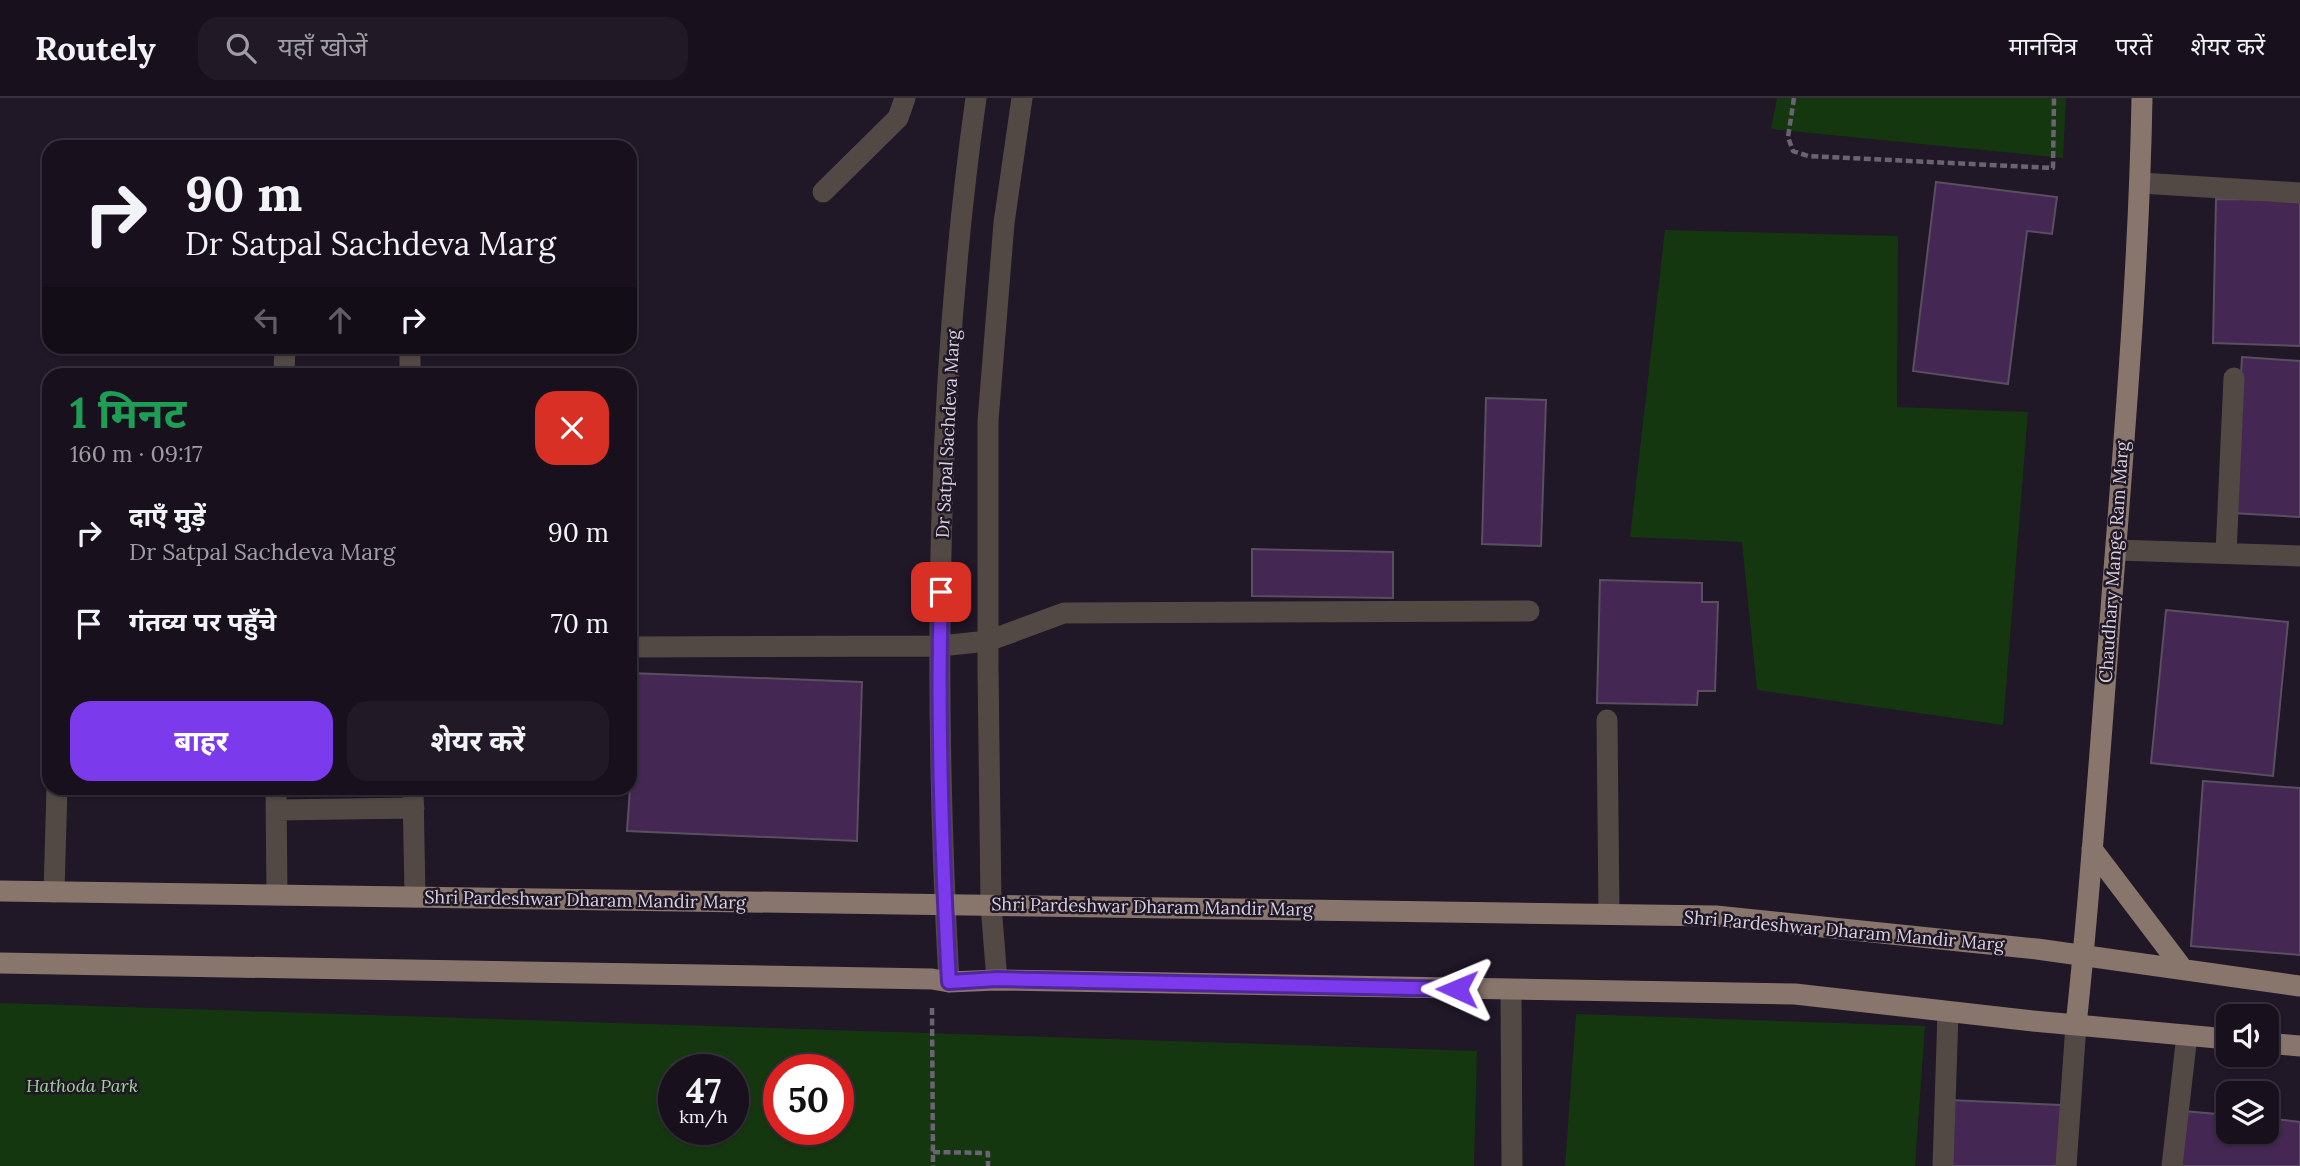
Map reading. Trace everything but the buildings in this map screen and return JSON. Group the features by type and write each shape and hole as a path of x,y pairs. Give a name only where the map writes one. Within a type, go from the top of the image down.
{"main road":[{"name":"Chaudhary Mange Ram Marg","path":"2076,1025 2116,550 2141,183 2142,98"},
{"path":"2092,849 2183,969"},
{"name":"Shri Pardeshwar Dharam Mandir Marg","path":"0,891 1716,916 2084,955 2300,986"},
{"path":"0,963 1795,994 2216,1038"},
{"path":"2279,1044 2300,1046"}],"street":[{"path":"823,192 898,118 905,98"},
{"name":"Dr Satpal Sachdeva Marg","path":"941,981 945,905 940,646 948,375 976,98"},
{"path":"997,979 991,905 988,421 1004,223 1022,98"},
{"path":"2141,183 2300,193"},
{"path":"2227,553 2234,378"},
{"path":"2116,550 2300,556"},
{"path":"637,647 940,646 988,641 1063,612 1529,611"},
{"path":"1607,720 1609,914"},
{"path":"54,892 57,795"},
{"path":"276,795 276,895"},
{"path":"276,810 414,798 415,897"},
{"path":"1511,990 1512,1166"},
{"path":"1943,1166 1948,1012"},
{"path":"2066,1166 2076,1025"},
{"path":"2172,1166 2187,1035"}],"path":[{"path":"1794,98 1788,137 1793,151 1808,156 2053,168 2054,98"},
{"path":"933,1166 941,981"},
{"path":"933,1152 988,1153 988,1166"}],"green space":[{"path":"1777,98 2066,98 2063,158 1771,129"},
{"path":"1665,230 1898,236 1897,407 2028,412 2003,725 1757,690 1742,542 1630,537"},
{"name":"Hathoda Park","path":"0,1003 1477,1051 1474,1166 0,1166"},
{"path":"1576,1014 1925,1026 1915,1166 1565,1166"}],"route":[{"path":"941,592 945,905 949,982 997,979 1457,989"}]}
